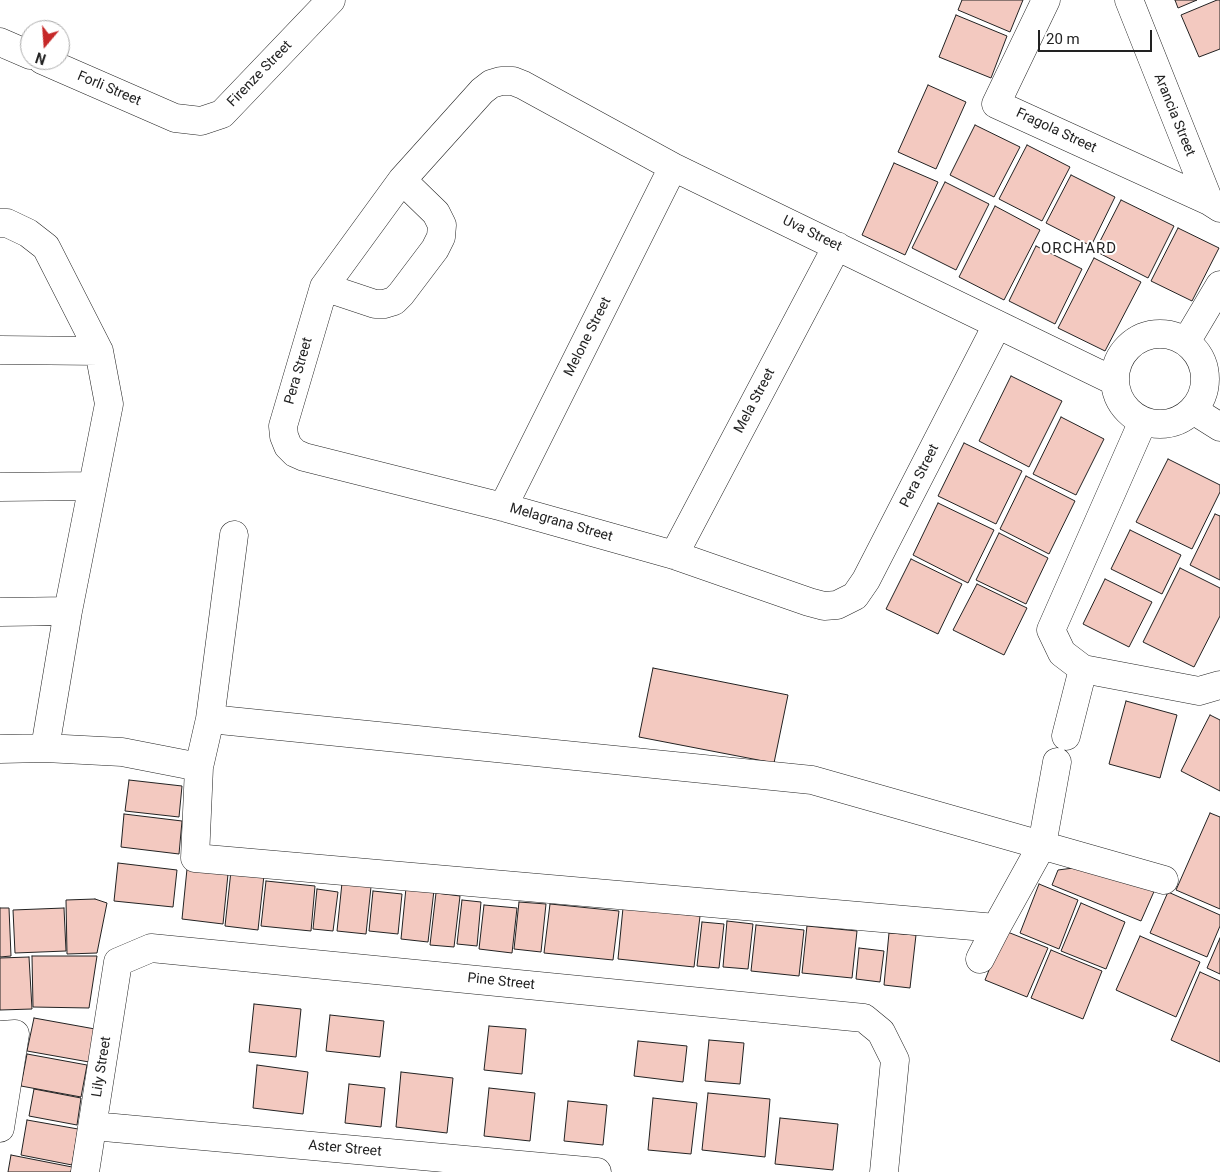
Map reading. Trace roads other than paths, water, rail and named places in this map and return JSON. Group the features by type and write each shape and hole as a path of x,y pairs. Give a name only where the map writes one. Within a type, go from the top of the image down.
{"street":[{"name":"Firenze Street","path":"176,118 201,121 222,114 330,0"},
{"name":"Fragola Street","path":"1046,0 996,104 1215,205"},
{"name":"Arancia Street","path":"1129,0 1215,205"},
{"path":"0,42 20,51"},
{"name":"Forli Street","path":"65,70 176,118"},
{"name":"Pera Street","path":"295,453 288,446 283,426 324,287 402,180 482,91 491,84 501,81 512,81"},
{"name":"Uva Street","path":"512,81 673,168 1114,381"},
{"name":"Melone Street","path":"503,507 673,168"},
{"path":"324,287 375,304 394,301 435,249 441,237 442,225 436,213 402,180"},
{"path":"0,223 7,223 28,233 46,247 99,351 109,404 68,611 45,748"},
{"name":"Mela Street","path":"674,555 837,246"},
{"path":"1186,342 1220,285"},
{"name":"Pera Street","path":"824,606 837,605 855,596 866,580 997,325"},
{"path":"1159,334 1173,336 1186,342 1197,353 1203,367 1206,382 1201,397 1193,410 1182,418 1170,423 1157,424 1144,421 1132,415 1123,405 1117,394 1114,381 1116,367 1122,354 1132,343 1145,336 1159,334"},
{"path":"0,350 99,351"},
{"path":"1193,410 1220,427"},
{"path":"1144,421 1051,630 1062,654 1083,669 1199,692 1220,685"},
{"name":"Melagrana Street","path":"295,453 304,457 503,507 674,555 824,606"},
{"path":"0,486 92,486"},
{"path":"234,535 210,719 199,767 195,858 996,928"},
{"path":"0,612 68,611"},
{"path":"1066,736 1083,669"},
{"path":"210,719 812,780 1164,880"},
{"path":"0,749 45,748 122,752 199,767"},
{"path":"980,959 1042,845 1057,762"},
{"name":"Pine Street","path":"118,962 151,948 864,1018 882,1032 895,1060 884,1172"},
{"name":"Lily Street","path":"85,1172 118,962"},
{"path":"0,1035 15,1034 0,1128"},
{"name":"Aster Street","path":"93,1126 597,1172"}],"district":[{"name":"ORCHARD","path":"1079,249"}]}
